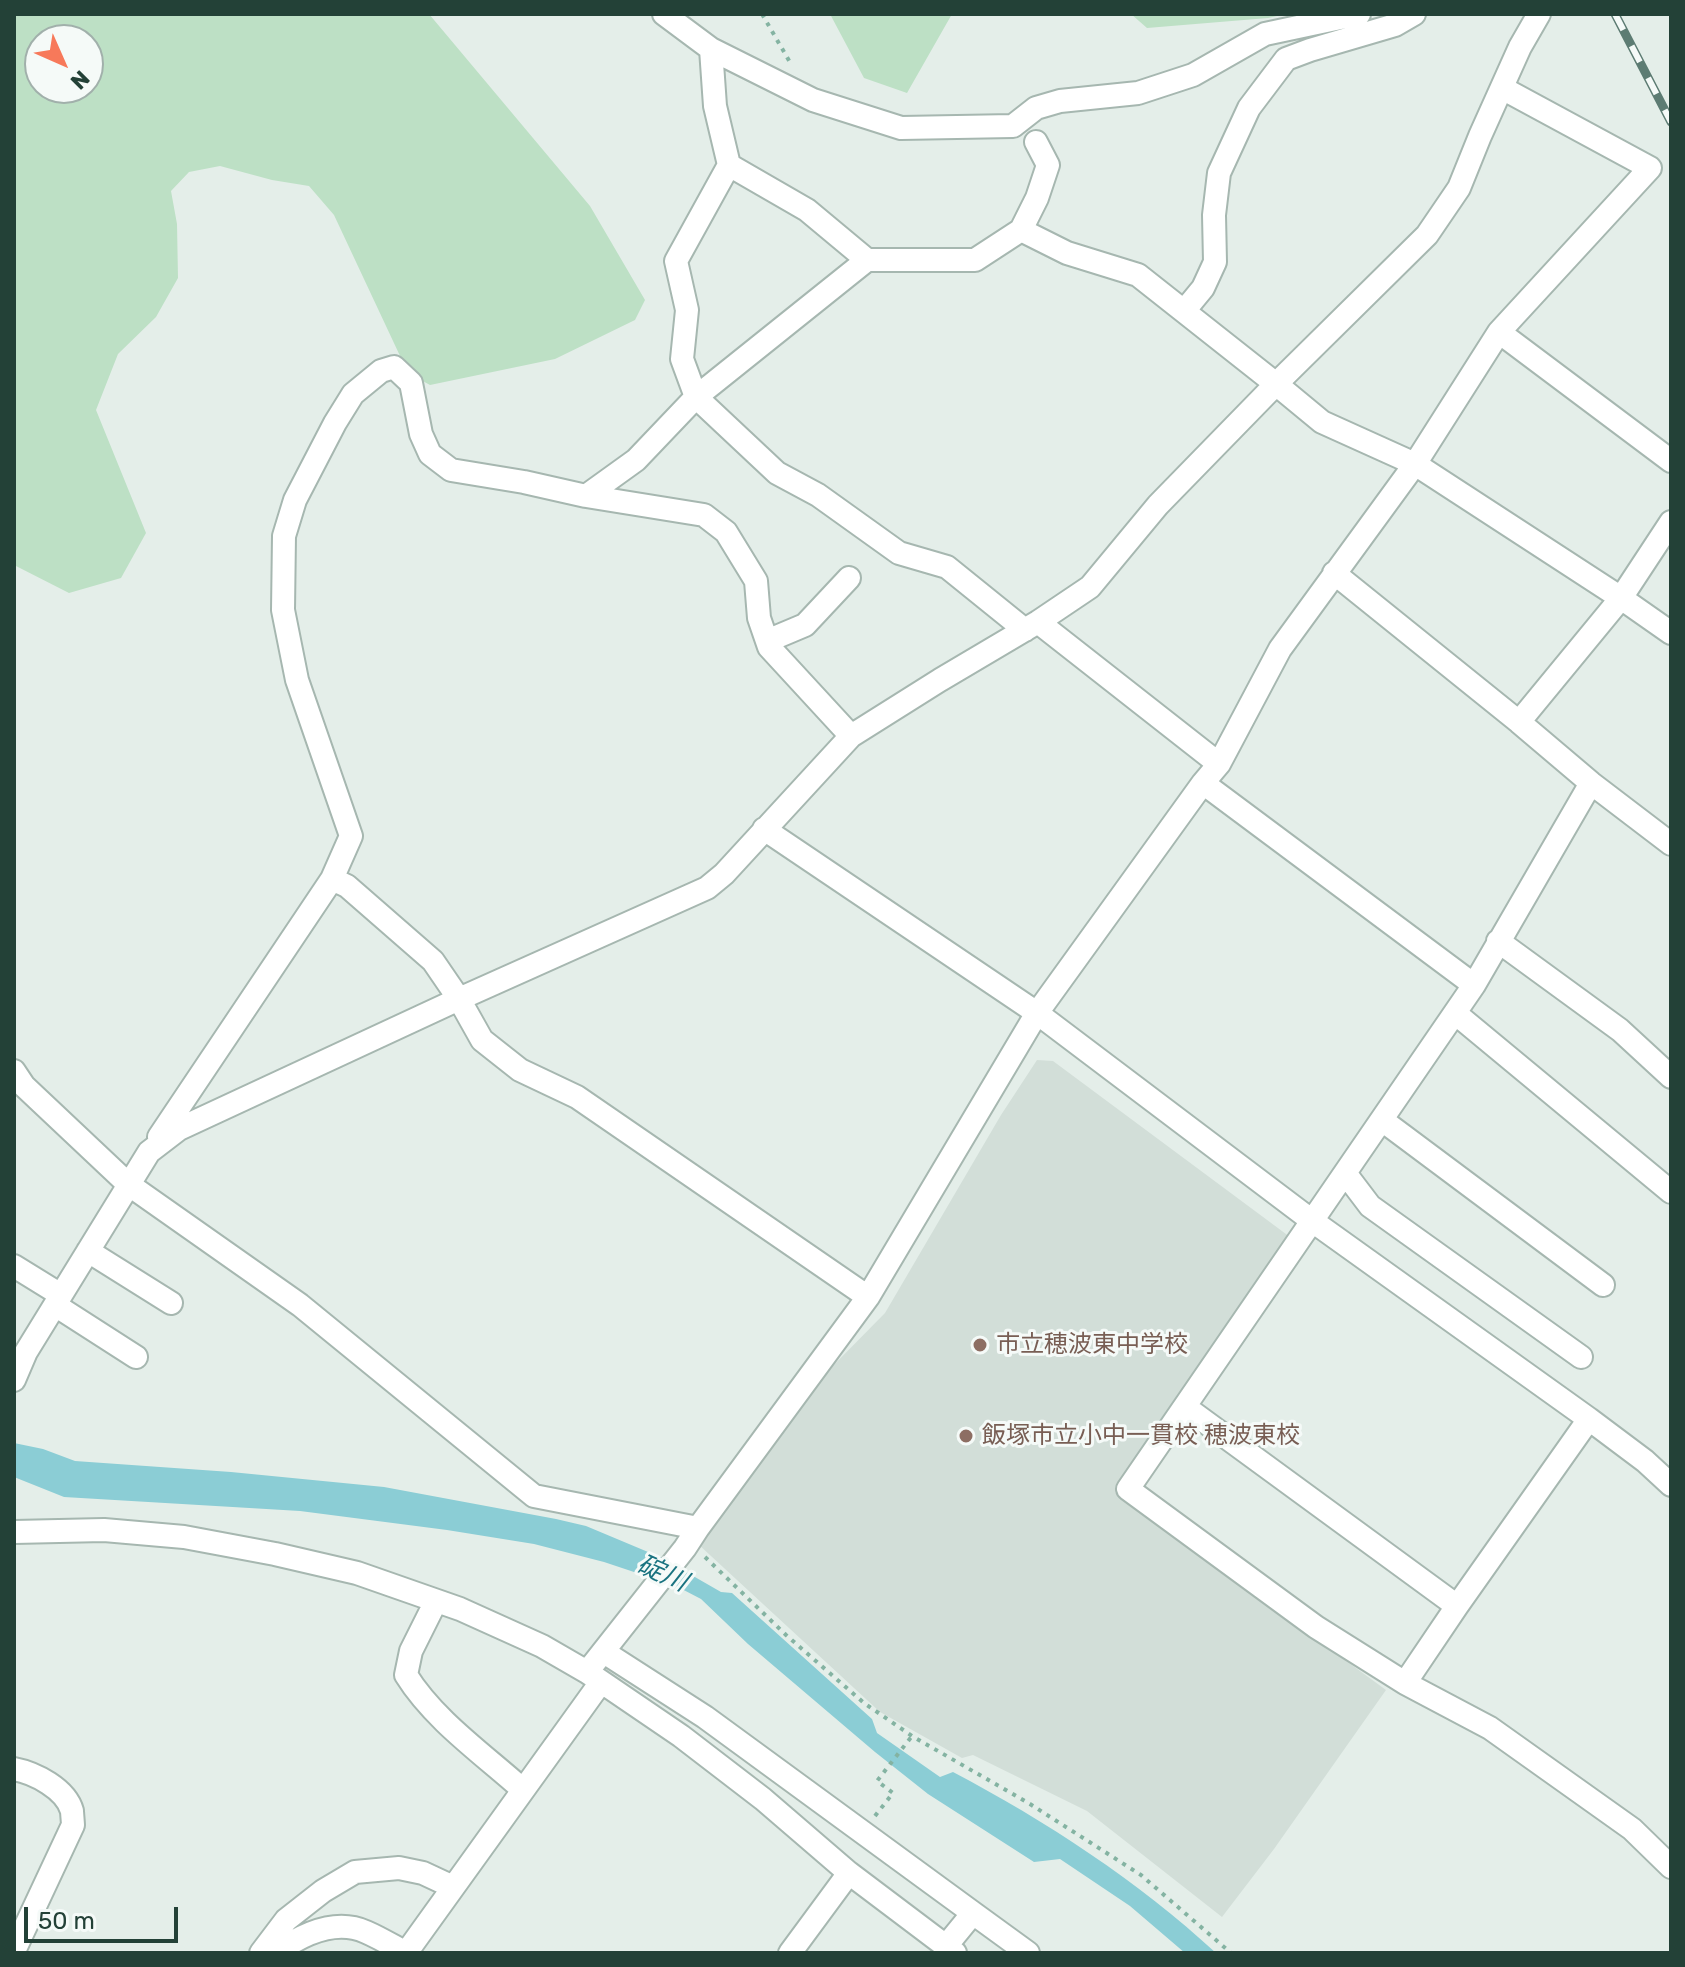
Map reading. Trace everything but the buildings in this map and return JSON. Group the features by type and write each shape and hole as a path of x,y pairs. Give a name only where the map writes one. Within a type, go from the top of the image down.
{"street":[{"path":"664,14 711,49 813,100 901,128 1013,126 1036,108 1060,101 1138,93 1193,75 1265,34 1359,14"},
{"path":"1184,311 1203,288 1215,262 1214,215 1219,173 1249,108 1286,59 1395,25 1414,14"},
{"path":"149,1152 179,1129 707,888 724,874 851,736 1090,587 1158,505 1427,235 1459,188 1520,47 1539,14"},
{"path":"711,49 715,106 729,165 676,261 687,310 682,359 696,397 777,473 818,495 899,553 947,567 1219,764"},
{"path":"276,1953 293,1941 338,1926 363,1930 406,1953 522,1789 594,1677 604,1652 868,1297 1037,1013 1219,764 1280,649 1415,464 1499,332 1650,168 1502,88"},
{"path":"586,496 636,460 696,397 867,260 975,260 1021,230 1037,198 1048,165 1036,142"},
{"path":"729,165 807,210 867,260"},
{"path":"1021,230 1067,253 1138,275 1322,422 1415,464 1671,633"},
{"path":"1499,332 1671,461"},
{"path":"14,1380 26,1352 128,1184 332,879 351,836 297,680 283,610 284,536 295,500 335,423 353,394 381,371 394,367 411,383 421,434 430,454 451,470 704,515 726,532 756,581 759,618 769,647 851,736"},
{"path":"1519,722 1621,598 1671,522"},
{"path":"1334,573 1591,783 1671,844"},
{"path":"767,641 805,625 849,578"},
{"path":"1203,783 1474,985"},
{"path":"1591,783 1474,985 1128,1489 1316,1627 1405,1683 1490,1728 1632,1829 1671,1867"},
{"path":"764,829 1037,1013 1311,1220 1589,1419 1671,1485"},
{"path":"332,879 347,886 433,961 482,1040 520,1070 577,1097 868,1297"},
{"path":"1498,941 1620,1030 1671,1077"},
{"path":"1455,1013 1671,1192"},
{"path":"14,1071 24,1086 128,1184 300,1305 534,1496 691,1539"},
{"path":"1382,1120 1603,1285"},
{"path":"1345,1173 1370,1206 1581,1357"},
{"path":"88,1251 171,1303"},
{"path":"14,1266 136,1357"},
{"path":"1185,1407 1457,1606"},
{"path":"1405,1683 1589,1419"},
{"path":"14,1532 104,1530 184,1537 357,1573 460,1609 542,1646 681,1736 849,1873 951,1950 973,1913"},
{"path":"436,1601 411,1651 406,1675 434,1711 522,1789"},
{"path":"604,1652 705,1717 1028,1953"},
{"path":"14,1769 27,1772 54,1788 67,1801 73,1825 14,1951"},
{"path":"261,1953 286,1920 323,1891 355,1872 399,1868 423,1873 453,1887"},
{"path":"790,1953 849,1873"}],"path":[{"path":"762,14 792,67"},
{"path":"691,1539 786,1635 864,1703 912,1736 1030,1804 1141,1875 1231,1953"},
{"path":"862,1833 893,1793 877,1781 912,1736"}],"shaded area":[{"name":"飯塚市立小中一貫校 穂波東校","path":"1037,1060 1053,1061 1290,1237 1115,1492 1386,1690 1222,1917 1087,1811 973,1755 962,1758 880,1712 698,1544 820,1379 885,1313 1001,1115"}],"green space":[{"path":"14,14 429,14 590,206 645,300 635,320 555,359 430,385 408,373 334,215 309,186 220,166 189,172 171,191 177,224 178,278 156,317 118,354 96,410 146,533 121,578 69,593 14,565"},
{"path":"830,14 952,14 907,93 864,78"},
{"path":"1131,14 1286,14 1147,28"}],"water":[{"name":"碇川","path":"14,1443 43,1449 75,1461 384,1487 586,1526 660,1557 721,1592 732,1593 872,1719 877,1733 940,1777 953,1772 1057,1832 1155,1901 1216,1953 1185,1953 1130,1906 1060,1859 1034,1862 928,1794 748,1644 701,1599 676,1586 604,1562 534,1544 447,1530 300,1511 64,1497 14,1477"}],"railway":[{"path":"1615,14 1671,122"}],"place":[{"name":"市立穂波東中学校","path":"980,1345"},
{"name":"飯塚市立小中一貫校 穂波東校","path":"966,1436"}]}
